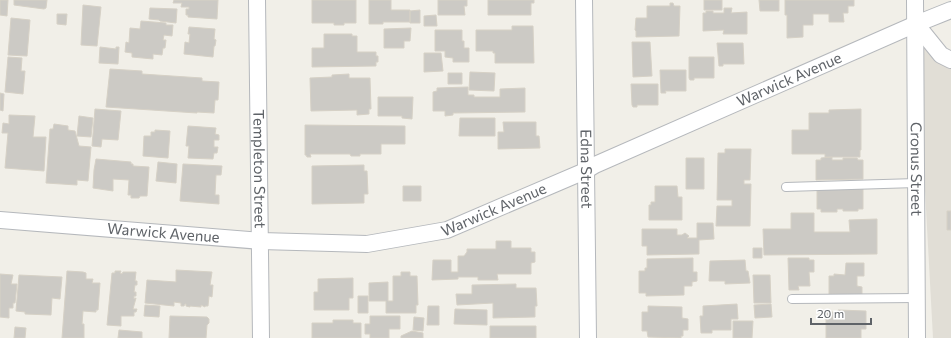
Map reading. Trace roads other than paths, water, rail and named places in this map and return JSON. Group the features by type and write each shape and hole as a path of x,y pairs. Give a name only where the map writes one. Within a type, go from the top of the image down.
{"street":[{"name":"Templeton Street","path":"257,0 261,338"},
{"name":"Edna Street","path":"584,0 588,338"},
{"name":"Cronus Street","path":"915,0 917,338"},
{"name":"Warwick Avenue","path":"0,220 261,241 367,244 447,230 951,10"},
{"path":"916,24 941,55 951,60"}],"lane":[{"path":"786,187 916,183"},
{"path":"792,299 917,298"}]}
